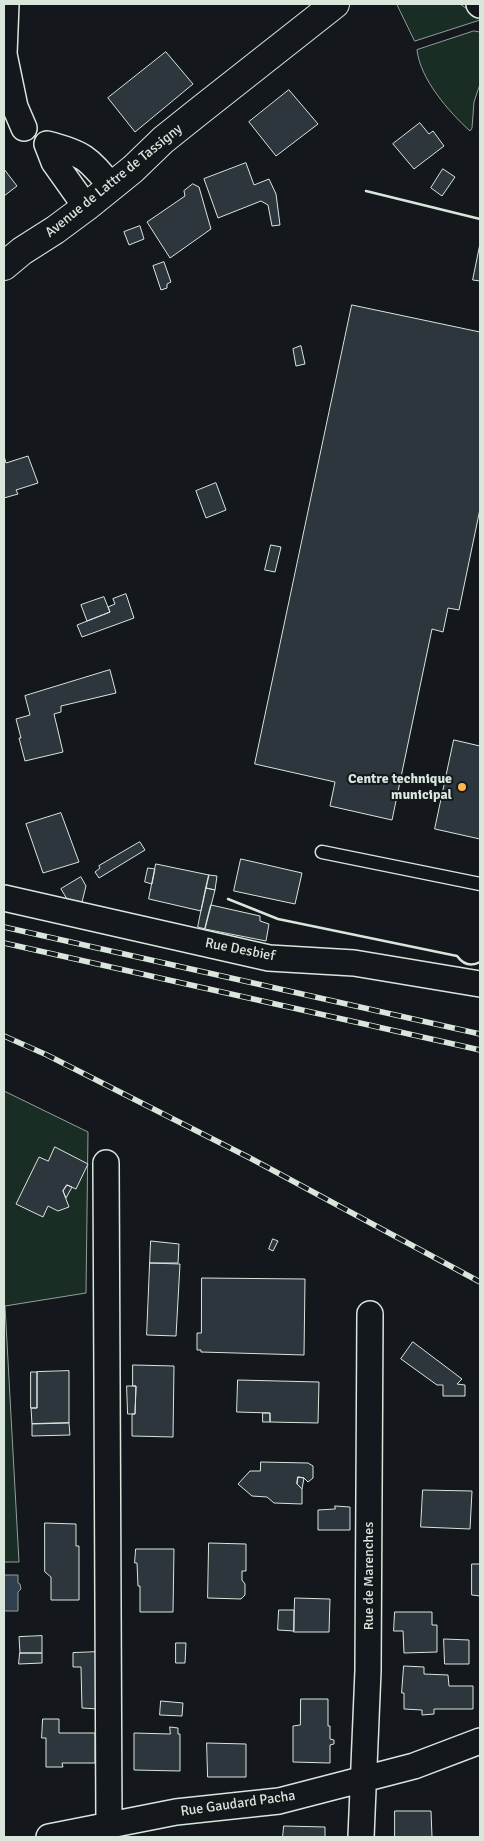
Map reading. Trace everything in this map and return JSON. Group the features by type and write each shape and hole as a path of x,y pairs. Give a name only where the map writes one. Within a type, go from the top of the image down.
{"main road":[{"path":"329,9 354,4"},
{"name":"Avenue de Lattre de Tassigny","path":"4,266 22,251 86,207 198,112 329,9"}],"street":[{"path":"6,4 4,54 15,107 14,123 47,144 71,150 83,157 94,166 110,186"},
{"path":"47,144 54,162 86,207"},
{"name":"Rue Desbief","path":"4,898 270,958 354,963 480,984"},
{"path":"106,1163 109,1825"},
{"name":"Rue de Marenches","path":"361,1837 368,1671 370,1314"},
{"name":"Rue Gaudard Pacha","path":"49,1837 176,1812 279,1802 414,1766 480,1740"}],"lane":[{"path":"322,852 480,884"}],"green space":[{"path":"397,4 460,4 480,20 415,41"},
{"path":"474,31 480,32 480,84 474,102 472,128 470,131 437,94 419,61 417,50"},
{"path":"4,1091 88,1132 86,1293 5,1306 19,1562 4,1562"}],"water":[{"path":"4,1575 18,1575 18,1583 21,1589 18,1592 18,1611 4,1611"}],"building":[{"path":"166,52 193,84 135,132 108,98"},
{"path":"289,90 318,124 276,156 249,122"},
{"path":"420,123 429,134 433,131 444,146 414,169 393,144"},
{"path":"246,163 254,185 269,179 276,194 280,225 272,226 268,205 261,201 218,218 204,179"},
{"path":"4,169 17,186 4,196"},
{"path":"443,169 455,177 442,196 431,188"},
{"path":"193,184 199,187 211,229 170,258 147,222 185,196 184,191"},
{"path":"140,226 144,239 129,245 124,232"},
{"path":"480,244 480,281 473,280"},
{"path":"164,262 171,282 167,284 167,288 161,290 153,266"},
{"path":"352,305 480,332 480,509 459,610 448,608 443,632 432,629 392,820 330,806 335,782 255,764"},
{"path":"301,346 305,364 296,366 293,349"},
{"path":"4,456 6,463 28,456 38,483 16,490 18,494 4,498"},
{"path":"216,483 226,510 206,518 196,491"},
{"path":"271,545 281,547 275,572 265,570"},
{"path":"126,594 134,618 82,637 77,625 110,612 108,607 115,604 113,599"},
{"path":"104,597 110,612 87,621 81,605"},
{"path":"110,670 116,693 61,706 61,712 54,714 63,752 25,761 16,719 30,715 25,696"},
{"name":"Centre technique municipal","path":"454,740 480,746 480,839 435,829"},
{"path":"61,813 79,862 43,873 26,824"},
{"path":"140,842 145,850 99,878 95,872 100,868 99,866"},
{"path":"241,859 302,873 295,904 234,891"},
{"path":"156,864 209,875 201,911 149,899"},
{"path":"148,868 155,869 152,884 145,882"},
{"path":"209,875 217,876 215,890 206,888"},
{"path":"81,877 86,886 82,902 67,899 61,889"},
{"path":"206,888 215,890 205,929 198,927"},
{"path":"211,905 260,916 260,921 269,924 266,941 205,929"},
{"path":"55,1147 88,1164 76,1189 67,1185 63,1191 69,1207 58,1211 48,1206 43,1217 16,1204 39,1157 48,1161"},
{"path":"67,1185 72,1187 66,1198 63,1191"},
{"path":"273,1239 278,1241 273,1251 269,1249"},
{"path":"151,1241 179,1244 178,1263 150,1263"},
{"path":"150,1263 180,1264 176,1336 147,1335"},
{"path":"202,1278 305,1279 304,1355 201,1352 201,1350 197,1350 197,1333 201,1333"},
{"path":"413,1342 462,1379 457,1384 465,1385 465,1396 443,1396 443,1385 437,1385 401,1359"},
{"path":"133,1365 174,1366 173,1437 132,1436 132,1414 135,1414 136,1386 133,1386"},
{"path":"69,1371 69,1423 32,1424 31,1408 37,1408 37,1372"},
{"path":"31,1372 37,1372 37,1408 31,1408"},
{"path":"238,1380 319,1382 318,1423 270,1422 270,1413 237,1412"},
{"path":"127,1386 136,1386 135,1414 128,1414"},
{"path":"263,1413 270,1413 270,1422 263,1422"},
{"path":"69,1423 70,1435 32,1436 32,1424"},
{"path":"261,1462 308,1463 313,1466 313,1478 308,1482 304,1478 298,1477 297,1484 302,1489 302,1504 274,1503 267,1497 252,1496 238,1484 250,1471 260,1471"},
{"path":"298,1477 304,1478 302,1489 297,1484"},
{"path":"423,1490 472,1491 470,1529 421,1527"},
{"path":"335,1506 350,1507 350,1530 318,1530 318,1510 335,1509"},
{"path":"45,1523 76,1524 76,1546 79,1546 79,1600 51,1600 51,1577 45,1572"},
{"path":"209,1543 246,1544 246,1571 242,1571 245,1595 241,1599 208,1598"},
{"path":"136,1549 174,1549 173,1612 140,1612 140,1586 138,1586 137,1563 135,1563"},
{"path":"472,1564 480,1564 480,1596 472,1595"},
{"path":"295,1598 330,1599 329,1632 294,1632"},
{"path":"279,1610 294,1610 294,1631 278,1630"},
{"path":"395,1612 432,1612 432,1625 437,1625 437,1652 404,1653 403,1631 394,1631"},
{"path":"42,1636 42,1653 20,1653 19,1637"},
{"path":"444,1639 469,1640 469,1664 445,1664"},
{"path":"176,1643 186,1643 185,1663 176,1663"},
{"path":"98,1652 98,1709 82,1708 81,1667 73,1667 73,1653"},
{"path":"20,1653 42,1653 42,1663 19,1664"},
{"path":"404,1666 424,1667 424,1674 448,1675 449,1686 473,1686 473,1709 434,1709 434,1714 422,1715 422,1710 404,1709 404,1693 402,1693"},
{"path":"301,1699 328,1699 328,1726 330,1726 330,1739 334,1740 334,1744 330,1745 330,1763 293,1762 293,1726 300,1725"},
{"path":"161,1701 183,1703 182,1716 160,1715"},
{"path":"43,1719 59,1719 59,1733 95,1733 95,1763 62,1763 63,1767 46,1767 46,1738 42,1738"},
{"path":"170,1727 178,1728 178,1734 180,1734 180,1771 134,1770 134,1733 170,1734"},
{"path":"207,1743 246,1744 246,1777 208,1777"},
{"path":"395,1811 431,1811 432,1837 395,1837"},
{"path":"284,1826 325,1827 325,1837 283,1837"}],"railway":[{"path":"4,927 480,1034"},
{"path":"4,943 480,1050"},
{"path":"4,1036 47,1055 250,1158 480,1282"}],"wall":[{"path":"366,191 480,219"},
{"path":"228,899 278,919 457,956 467,964 480,962"}],"place":[{"name":"Centre technique municipal","path":"462,787"}]}
